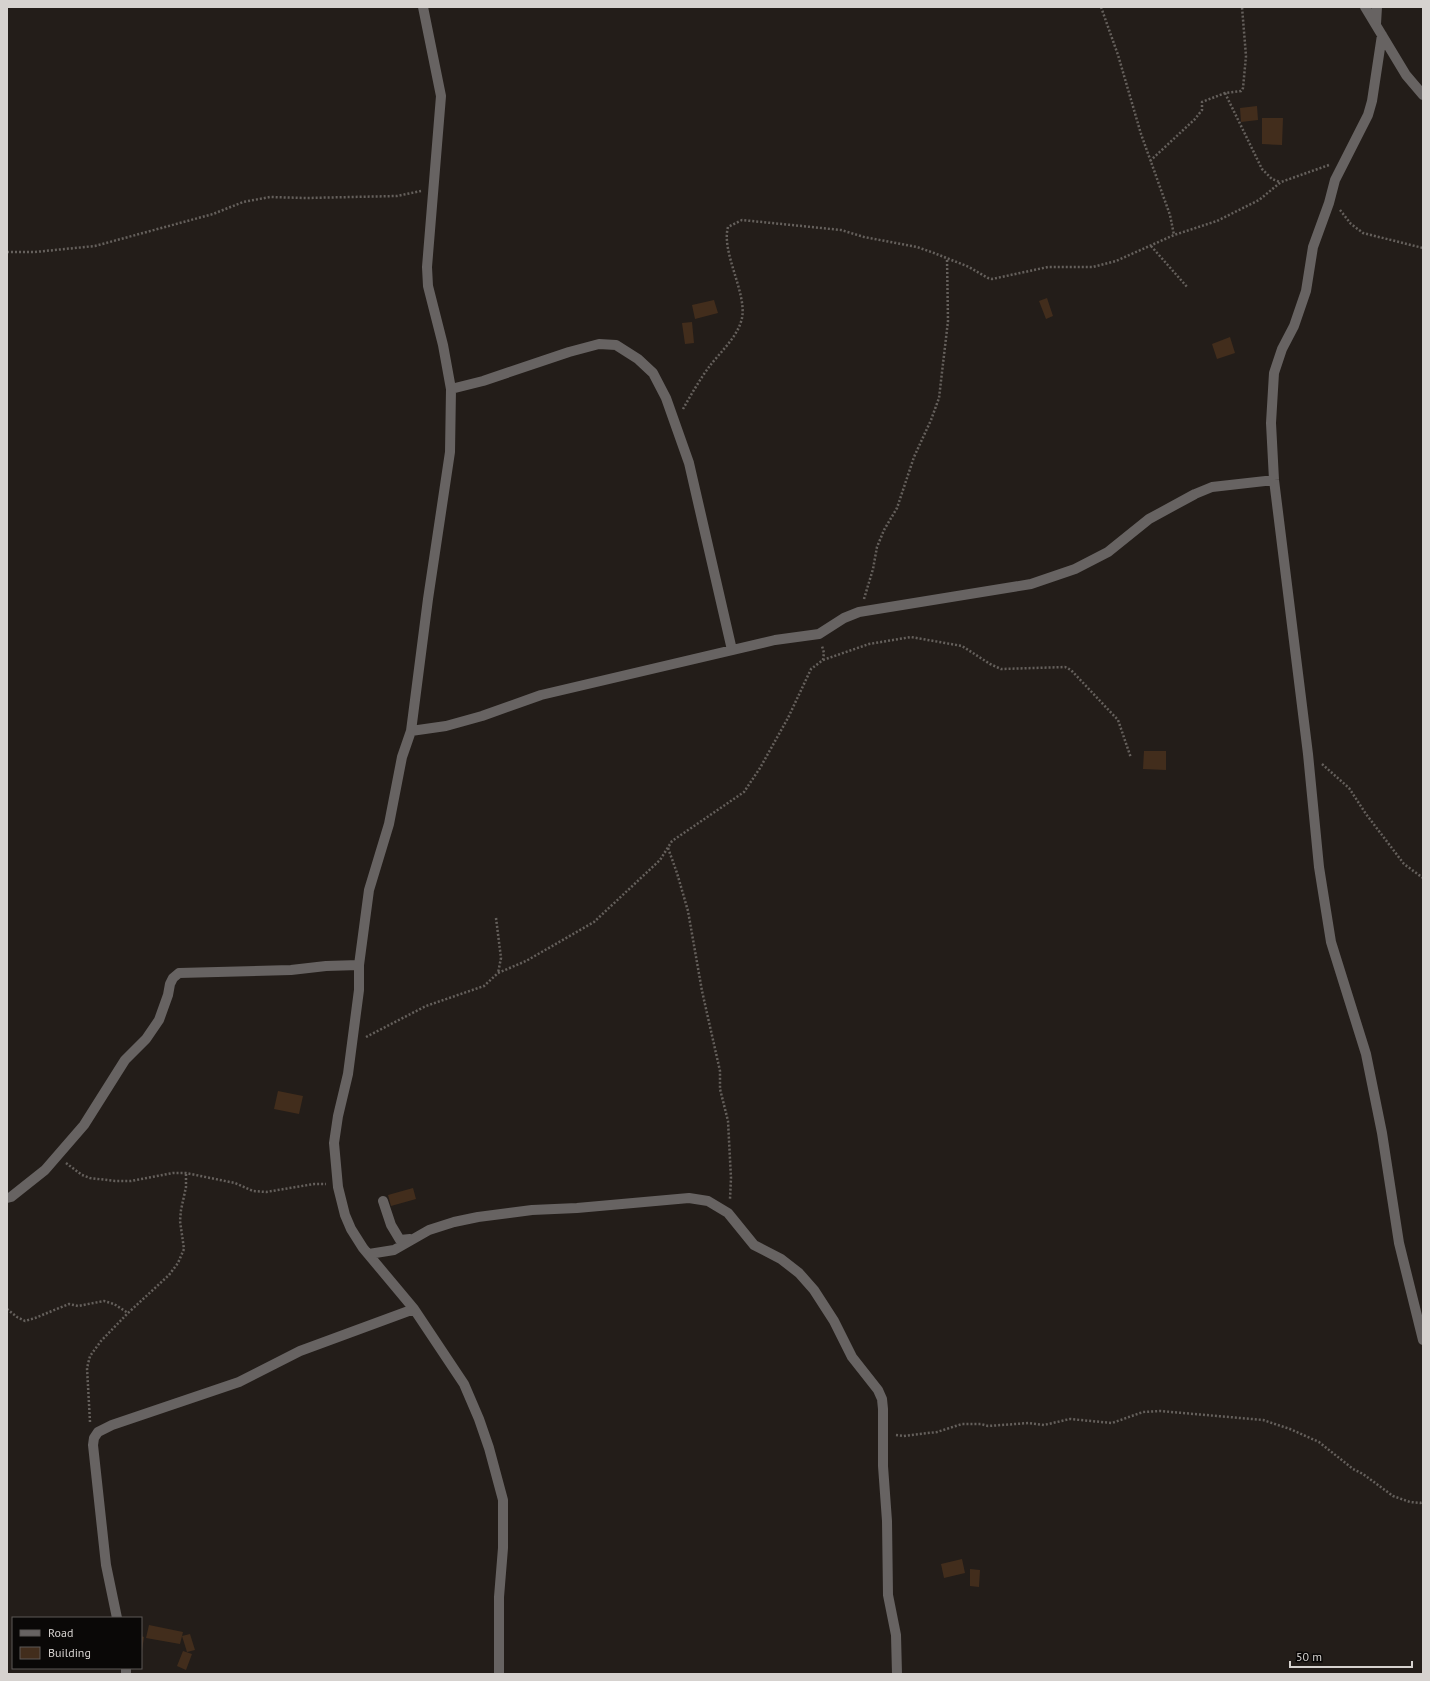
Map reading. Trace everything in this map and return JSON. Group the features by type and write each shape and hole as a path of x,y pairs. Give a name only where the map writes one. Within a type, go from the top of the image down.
{"street":[{"path":"423,7 441,96 427,266 428,286 443,345 451,388 450,452 428,599 411,731 402,757 389,824 369,890 359,965 359,990 348,1074 338,1116 334,1143 338,1187 343,1208 351,1229 363,1248 414,1309 464,1384 489,1448 503,1500 503,1548 499,1597 500,1674"},
{"path":"1365,7 1406,75 1423,95"},
{"path":"1376,24 1377,7"},
{"path":"1382,35 1372,101 1362,128 1335,180 1313,247 1306,291 1294,326 1282,349 1274,373 1271,423 1274,480 1308,754 1319,867 1331,942 1366,1054 1382,1133 1400,1243 1423,1340"},
{"path":"451,388 482,381 569,352 599,344 616,345 638,359 653,373 666,398 689,463 732,650"},
{"path":"411,731 446,726 482,716 541,695 775,640 819,634 844,618 859,612 1031,584 1075,570 1108,552 1149,519 1195,494 1212,487 1274,480"},
{"path":"7,1198 11,1197 46,1170 84,1125 125,1060 146,1039 159,1020 168,995 170,984 173,978 179,973 291,970 326,966 359,965"},
{"path":"369,1254 394,1250 410,1239 429,1230 454,1222 478,1217 532,1210 577,1208 689,1198 708,1201 728,1213 754,1245 781,1258 799,1273 814,1290 834,1322 852,1356 878,1390 882,1399 883,1466 887,1521 888,1595 896,1635 897,1674"},
{"path":"383,1201 391,1225 400,1240 410,1239"},
{"path":"117,1617 106,1565 94,1438 98,1432 112,1425 239,1382 300,1351 414,1309"}],"path":[{"path":"1101,7 1118,55 1150,161 1170,215 1174,235"},
{"path":"1150,161 1196,119 1202,110 1202,102 1225,93 1240,92 1243,88 1246,56 1242,7"},
{"path":"1225,93 1262,169 1272,179 1281,182"},
{"path":"676,423 709,367 730,340 742,319 742,307 728,246 727,230 730,225 742,220 841,230 864,237 917,248 947,258 969,267 988,278 992,278 1048,267 1093,267 1116,261 1174,235 1217,221 1259,200 1281,182 1346,159"},
{"path":"7,252 34,252 95,246 213,214 243,202 270,197 306,198 397,196 433,188"},
{"path":"1329,202 1339,209 1351,224 1363,233 1423,248"},
{"path":"1151,246 1188,288"},
{"path":"859,612 873,569 877,547 884,530 897,508 914,457 931,420 939,398 948,321 947,258"},
{"path":"819,634 824,653 822,660"},
{"path":"351,1044 407,1017 426,1006 484,986 498,973 526,961 594,922 660,860 672,841 744,792 760,768 788,718 811,669 822,660 868,644 911,638 962,646 990,664 1001,669 1065,667 1071,670 1118,720 1131,758"},
{"path":"1308,754 1349,788 1366,814 1404,864 1423,878"},
{"path":"668,848 688,911 702,990 720,1071 723,1103 728,1121 732,1178 728,1213"},
{"path":"496,918 501,958 498,973"},
{"path":"58,1155 82,1175 90,1178 115,1182 131,1181 186,1172 235,1183 253,1191 276,1191 314,1184 328,1184 338,1187"},
{"path":"94,1438 90,1420 88,1395 87,1368 90,1356 101,1341 128,1313 169,1275 178,1263 184,1250 180,1221 186,1187 186,1172"},
{"path":"7,1309 25,1321 69,1304 78,1306 104,1301 114,1304 128,1313"},
{"path":"882,1431 903,1436 937,1432 962,1424 981,1424 988,1426 1015,1423 1044,1425 1070,1419 1112,1422 1143,1412 1160,1411 1263,1420 1290,1429 1319,1442 1353,1469 1363,1474 1393,1496 1410,1502 1423,1502"}],"building":[{"path":"1257,106 1258,120 1241,122 1240,108"},
{"path":"1262,118 1283,118 1282,145 1262,144"},
{"path":"1047,298 1053,316 1046,319 1039,301"},
{"path":"714,300 718,313 695,319 692,305"},
{"path":"692,322 694,343 685,344 682,323"},
{"path":"1230,337 1235,353 1217,359 1212,344"},
{"path":"1144,751 1166,751 1166,770 1143,769"},
{"path":"278,1091 303,1096 299,1114 274,1109"},
{"path":"413,1188 416,1199 391,1206 388,1195"},
{"path":"962,1559 965,1573 944,1578 941,1564"},
{"path":"970,1569 980,1570 979,1587 970,1586"},
{"path":"149,1625 183,1632 180,1644 146,1638"},
{"path":"190,1634 195,1650 187,1652 182,1636"},
{"path":"142,1636 144,1637 142,1651"},
{"path":"183,1651 192,1654 186,1670 177,1666"}]}
